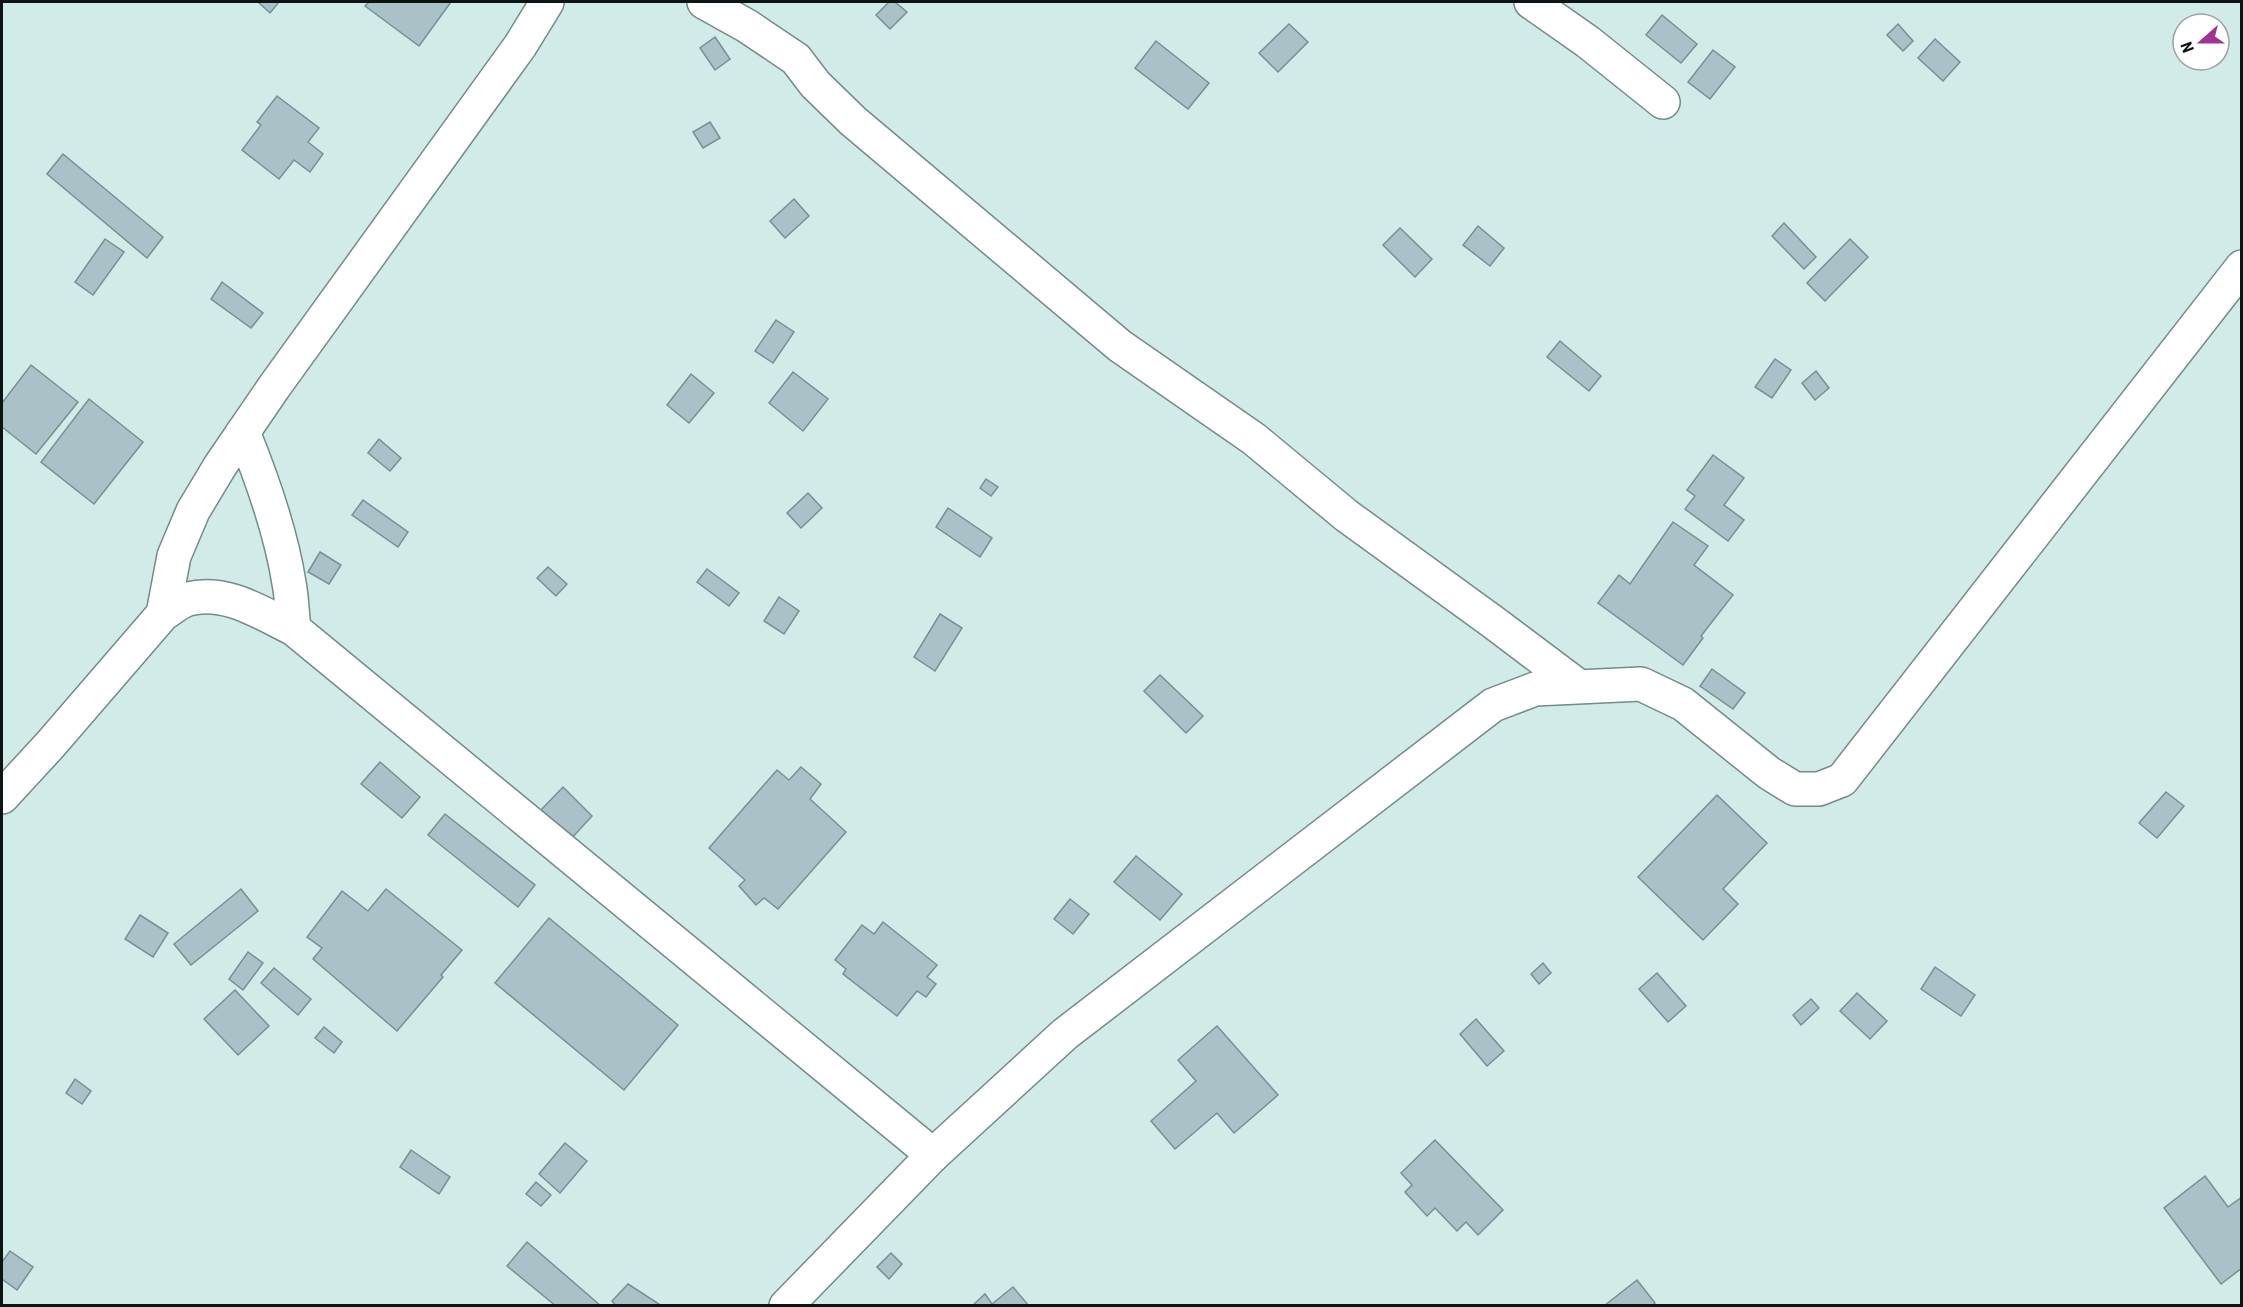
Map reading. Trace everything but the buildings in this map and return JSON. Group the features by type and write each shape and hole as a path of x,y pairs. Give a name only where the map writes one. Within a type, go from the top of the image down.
{"street":[{"path":"163,614 174,556 193,511 243,432 519,46 547,2"},
{"path":"704,2 747,26 796,59 815,84 853,121 1120,346 1254,439 1347,516 1578,686"},
{"path":"1531,2 1588,42 1664,102"},
{"path":"786,1305 933,1155 1065,1034 1493,705 1535,689 1641,684 1683,704 1769,773 1795,789 1819,789 1842,780 2241,267"},
{"path":"243,432 264,483 289,582 294,629"},
{"path":"2,796 50,745 163,614 187,600 216,596 244,603 294,629 933,1155"}]}
